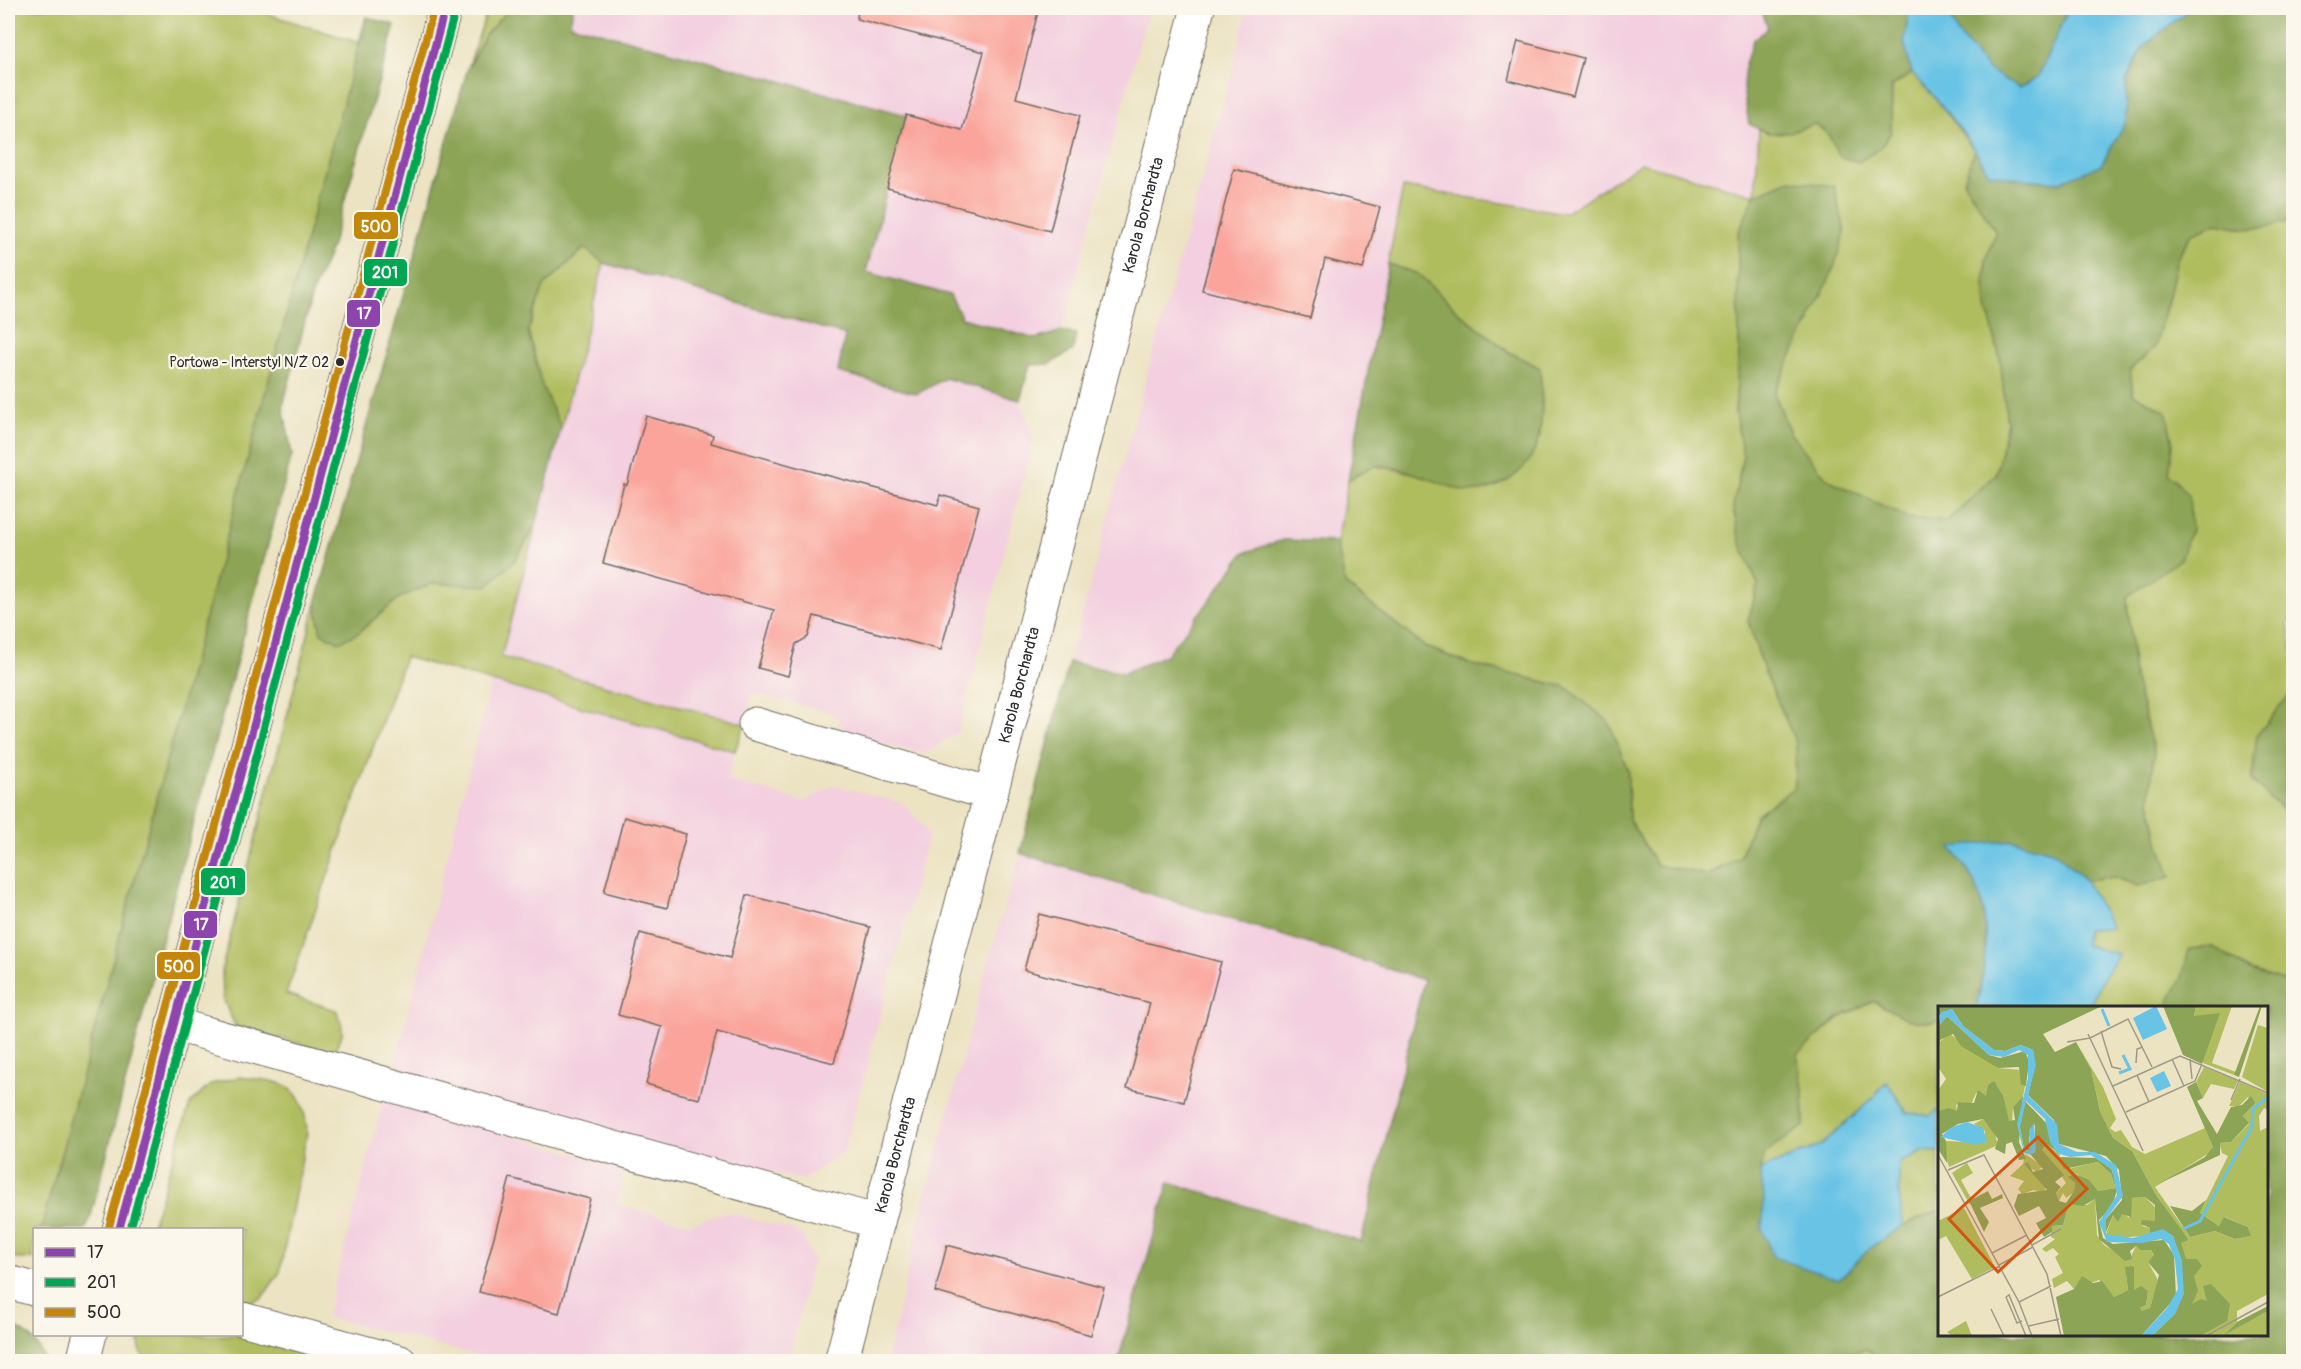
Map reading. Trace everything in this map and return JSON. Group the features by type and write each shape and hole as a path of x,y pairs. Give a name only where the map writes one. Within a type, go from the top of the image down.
{"street":[{"path":"120,1228 445,8"},
{"name":"Karola Borchardta","path":"842,1362 1197,8"},
{"path":"755,724 991,794"},
{"path":"173,1024 878,1222"},
{"path":"8,1282 33,1289"},
{"path":"243,1319 400,1362"},
{"path":"83,1362 90,1336"}],"shaded area":[{"path":"573,8 1149,8 1062,331 1036,339 962,318 950,295 865,272 906,115 569,23"},
{"path":"1247,8 1761,8 1768,28 1749,124 1759,129 1755,195 1641,163 1565,213 1403,187 1337,542 1283,540 1244,553 1166,655 1124,673 1069,662 1236,58"},
{"path":"604,263 846,335 839,372 945,378 1020,400 1034,438 958,732 925,754 847,735 832,713 752,693 745,724 501,657"},
{"path":"491,682 735,751 727,780 804,802 833,785 903,803 929,833 844,1151 803,1180 634,1139 393,1073"},
{"path":"1020,853 1424,980 1361,1243 1169,1182 1118,1361 885,1362 897,1320 916,1233 983,980"},
{"path":"384,1098 624,1168 616,1204 691,1224 727,1212 801,1233 813,1259 788,1361 499,1361 326,1317"}],"green space":[{"path":"8,8 249,8 360,43 41,1228 33,1228 33,1259 8,1256"},
{"path":"488,8 510,8 485,35 467,71"},
{"path":"510,8 573,8 570,24 906,115 866,272 950,295 962,318 1036,339 1062,331 1076,334 1073,350 1050,364 1030,365 1020,400 945,378 917,394 838,372 845,335 604,263 584,248 544,286 528,331 542,386 561,428 536,525 515,560 487,586 434,583 399,598 358,633 339,642 321,633 316,603 467,71 485,35"},
{"path":"1761,8 1910,8 1904,42 1912,73 1892,86 1891,133 1879,149 1859,162 1840,157 1828,134 1815,124 1789,132 1768,133 1749,124 1743,88 1745,64 1753,40 1768,28"},
{"path":"1955,8 2069,8 2038,77 2019,88 1987,69 1958,34 1949,15"},
{"path":"2191,8 2293,8 2293,214 2286,222 2273,226 2247,229 2217,223 2191,234 2177,258 2155,347 2130,370 2133,394 2166,411 2173,444 2169,473 2189,495 2191,530 2180,559 2127,597 2134,677 2154,753 2150,799 2157,837 2171,877 2138,886 2114,877 2085,880 2055,852 1952,847 1976,886 1983,913 1985,954 1976,1006 1938,1006 1938,1021 1921,1022 1905,1018 1874,1001 1838,1018 1797,1055 1803,1089 1804,1126 1765,1153 1760,1170 1764,1196 1762,1229 1839,1280 1871,1247 1903,1226 1938,1210 1938,1336 2268,1336 2268,1006 2168,1006 2182,978 2189,949 2213,947 2250,971 2293,984 2293,1361 1885,1362 1866,1349 1816,1362 1118,1361 1169,1182 1361,1242 1424,980 1020,853 1069,662 1124,673 1166,655 1244,553 1283,540 1337,542 1345,584 1424,646 1469,664 1566,687 1609,722 1628,771 1629,820 1657,865 1708,875 1740,857 1756,815 1795,787 1796,743 1764,670 1748,621 1758,585 1740,541 1733,507 1743,456 1735,412 1739,352 1738,234 1755,195 1789,180 1834,186 1845,231 1833,271 1774,393 1790,433 1827,479 1908,518 1947,521 1996,474 2007,423 2000,359 1985,299 1986,260 1996,232 1964,182 1974,150 1989,173 2019,179 2060,182 2126,122 2126,82 2144,46"},
{"path":"366,17 395,25 331,248 312,294 283,406 292,455 162,940 91,1216 86,1228 41,1228"},
{"path":"1912,73 1937,100 1974,150 1964,182 1996,232 1986,260 1985,299 2000,359 2007,422 1996,474 1947,521 1908,518 1827,479 1790,433 1774,393 1793,351 1810,322 1789,180 1755,195 1759,129 1780,133 1815,124 1828,134 1840,157 1891,133 1892,86"},
{"path":"1641,163 1755,195 1738,234 1739,352 1735,412 1743,456 1733,507 1740,541 1758,585 1748,621 1764,670 1796,743 1795,787 1756,815 1740,857 1708,875 1657,865 1629,820 1628,771 1566,687 1469,664 1424,646 1345,584 1337,542 1348,480 1375,466 1419,474 1463,490 1540,437 1542,403 1540,368 1509,352 1457,311 1418,274 1388,264 1403,187 1565,213"},
{"path":"2293,214 2294,317 2288,333 2294,345 2294,613 2288,623 2293,656 2293,691 2257,735 2252,781 2293,820 2293,984 2250,971 2213,947 2190,949 2182,978 2168,1006 2090,1006 2118,955 2086,945 2086,929 2112,928 2085,880 2114,877 2138,886 2157,837 2150,799 2154,753 2134,677 2127,597 2151,579 2173,444 2133,394 2130,370 2155,347 2177,258 2191,234 2217,223 2247,229 2286,222"},
{"path":"585,248 604,263 561,428 542,386 528,331 544,286"},
{"path":"1388,264 1418,274 1457,311 1509,352 1540,368 1542,401 1540,432 1536,447 1519,472 1500,485 1472,492 1409,472 1377,466 1366,469 1348,480"},
{"path":"536,525 501,657 745,724 735,751 405,657 286,994 336,1010 342,1027 341,1037 332,1052 236,1027 223,1000 222,968 316,603 321,633 358,633 398,598 434,583 487,586 515,560"},
{"path":"2293,691 2293,820 2252,781 2257,735"},
{"path":"1874,1001 1913,1020 1938,1021 1938,1111 1930,1116 1907,1113 1887,1082 1868,1103 1822,1145 1760,1170 1765,1153 1804,1126 1803,1089 1797,1055 1839,1018"},
{"path":"239,1077 279,1083 288,1087 295,1094 305,1115 307,1132 280,1272 262,1298 248,1303 243,1301 243,1228 151,1228 190,1104 211,1084"},
{"path":"1923,1151 1938,1152 1938,1210 1903,1226 1899,1194 1899,1163"},
{"path":"8,1325 21,1330 31,1338 45,1361 8,1361"},
{"path":"140,1336 238,1336 336,1361 148,1361 140,1350"},
{"path":"1866,1349 1885,1361 1816,1362 1816,1361"}],"water":[{"path":"1910,8 1955,8 1949,15 1958,34 1987,69 2019,88 2038,77 2069,8 2191,8 2144,46 2126,82 2126,122 2101,165 2060,182 2019,179 1989,173 1966,137 1912,73 1904,42"},
{"path":"2012,840 2055,852 2085,880 2112,928 2086,929 2086,945 2118,955 2090,1006 1976,1006 1985,954 1985,927 1981,900 1976,886 1951,847"},
{"path":"1887,1082 1907,1113 1930,1116 1938,1111 1938,1152 1923,1151 1899,1163 1899,1194 1903,1226 1871,1247 1839,1280 1773,1257 1762,1229 1764,1196 1760,1170 1822,1145 1868,1103"}],"building":[{"path":"858,8 1039,8 1016,98 1080,115 1050,231 887,188 906,115 962,130 984,52 857,19"},
{"path":"1518,41 1583,58 1573,97 1508,80"},
{"path":"1234,169 1380,207 1363,269 1325,259 1310,318 1202,290"},
{"path":"646,416 713,435 711,443 811,471 938,505 940,495 979,506 941,650 814,616 808,637 796,644 788,676 758,668 774,610 603,563 624,484 627,485"},
{"path":"624,817 686,834 667,908 604,892"},
{"path":"747,895 870,927 834,1063 717,1032 699,1099 646,1084 662,1027 618,1015 640,933 730,958"},
{"path":"1039,914 1221,962 1184,1102 1127,1088 1150,1003 1024,970"},
{"path":"510,1178 590,1199 559,1313 479,1292"},
{"path":"947,1245 1104,1287 1091,1335 935,1292"}],"transit line":[{"name":"500","path":"109,1227 434,8"},
{"name":"17","path":"120,1228 445,8"},
{"name":"201","path":"131,1228 455,11"}],"place":[{"name":"Portowa - Interstyl N/Ż 02","path":"340,362"}]}
